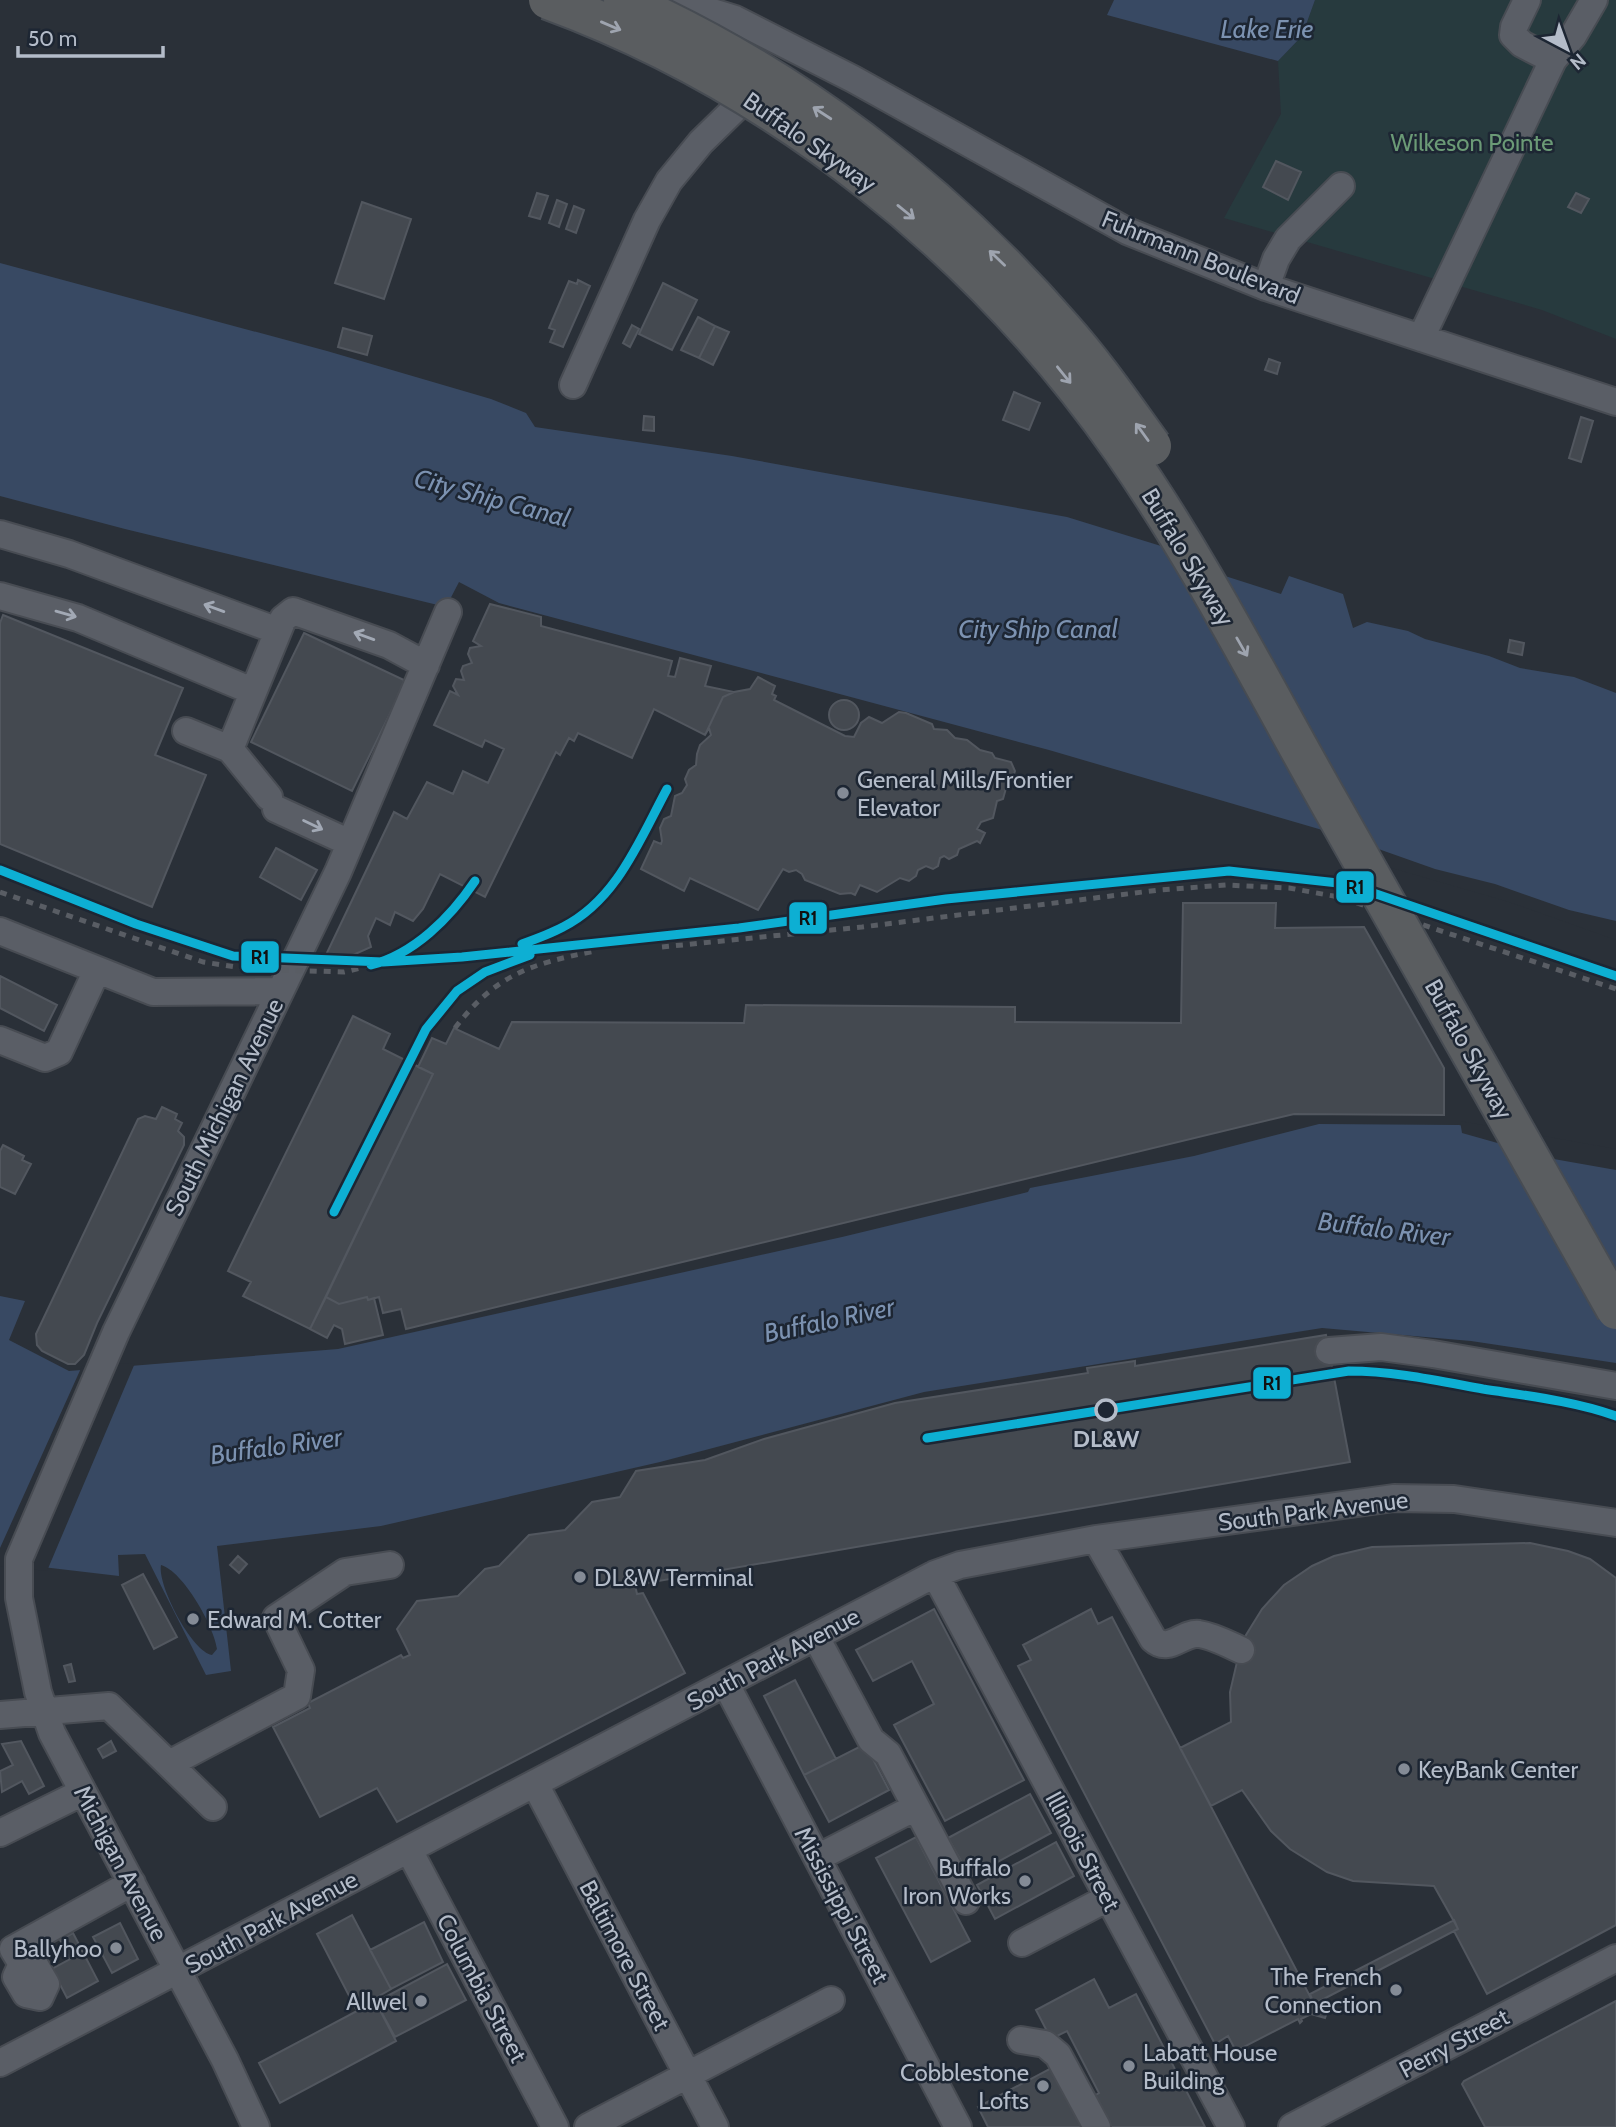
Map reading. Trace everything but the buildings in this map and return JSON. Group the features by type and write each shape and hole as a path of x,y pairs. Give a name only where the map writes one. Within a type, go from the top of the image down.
{"highway":[{"name":"Buffalo Skyway","path":"548,0 621,30 676,57 727,84 793,125 920,224 980,280 1054,361 1121,447 1158,503 1616,1310"},
{"name":"Buffalo Skyway","path":"623,0 672,22 758,71 844,127 902,172 956,218 1012,272 1109,387 1153,448 1215,547 1616,1256"}],"street":[{"name":"Fuhrmann Boulevard","path":"683,0 696,7 735,19 806,55 1127,231 1266,287 1616,402"},
{"name":"Fuhrmann Boulevard","path":"717,0 735,19"},
{"path":"1527,0 1513,35 1522,44 1553,60"},
{"path":"1421,338 1553,60 1573,36 1594,0"},
{"path":"572,386 646,220 669,181 701,142 743,101 806,55"},
{"path":"1266,287 1276,259 1288,239 1341,186"},
{"path":"0,534 69,554 278,631"},
{"path":"0,596 78,618 252,691"},
{"path":"230,749 283,619 293,611 389,645 425,665"},
{"name":"South Michigan Avenue","path":"44,1711 19,1598 19,1559 116,1332 350,843 448,612"},
{"path":"186,731 230,749 272,803 350,843"},
{"path":"0,931 153,992 280,991"},
{"path":"0,1040 45,1058 59,1052 97,970"},
{"path":"1329,1351 1381,1348 1433,1354 1616,1386"},
{"name":"South Park Avenue","path":"0,2063 935,1574 960,1565 1096,1539 1394,1498 1454,1499 1616,1523"},
{"path":"1096,1539 1158,1644 1166,1645 1193,1634 1200,1634 1241,1650"},
{"path":"169,1764 297,1696 301,1670 276,1618 345,1572 390,1565"},
{"name":"Illinois Street","path":"935,1574 1231,2127"},
{"path":"816,1637 871,1740 888,1754 966,1901"},
{"name":"Mississippi Street","path":"726,1684 958,2127"},
{"path":"0,1715 109,1706 213,1807"},
{"name":"Michigan Avenue","path":"44,1711 83,1791 225,2060 256,2127"},
{"name":"Baltimore Street","path":"535,1784 715,2127"},
{"path":"0,1833 83,1791"},
{"path":"817,1858 916,1808"},
{"name":"Columbia Street","path":"409,1850 555,2127"},
{"path":"58,2033 40,1997 46,1984 36,1967 22,1964 13,1949 132,1883"},
{"path":"1022,1943 1108,1898"},
{"name":"Perry Street","path":"1292,2127 1616,1958"},
{"path":"588,2127 831,2000"},
{"path":"1021,2040 1045,2044 1058,2055 1097,2127"}],"green space":[{"name":"Wilkeson Pointe","path":"1315,0 1616,0 1616,339 1542,310 1224,218 1281,114 1278,61 1302,36"}],"water":[{"name":"Lake Erie","path":"1114,0 1315,0 1302,36 1278,61 1107,15"},
{"name":"City Ship Canal","path":"0,263 327,351 491,399 526,413 535,427 732,456 1067,517 1174,550 1222,575 1281,594 1289,576 1343,594 1353,628 1367,622 1408,631 1425,639 1489,656 1520,668 1574,677 1616,693 1616,937 1336,834 1049,750 499,603 459,582 446,607 0,496"},
{"name":"Buffalo River","path":"1319,1124 1459,1125 1616,1153 1616,1363 1471,1341 1322,1328 924,1392 660,1462 381,1526 217,1546 231,1671 206,1675 145,1554 118,1555 119,1576 0,1562 0,1296 25,1301 9,1340 69,1371 338,1349 842,1237 1028,1192 1030,1188 1194,1156","holes":["161,1565 170,1569 188,1588 204,1614 217,1649 212,1655 195,1642 177,1616 164,1587"]}],"pier":[{"path":"1336,834 1435,869 1495,884 1569,910 1616,921 1616,940 1509,902 1333,851"},
{"path":"1460,1121 1616,1149 1616,1170 1509,1151 1501,1144 1462,1133"},
{"path":"135,1363 47,1571 0,1566 0,1548 82,1366"}],"railway":[{"path":"520,945 550,934 574,920 611,885 626,864 667,789"},
{"path":"0,870 136,924 233,956 383,962 462,957 739,928 946,899 1229,871 1347,884 1616,976"},
{"path":"392,958 416,944 438,925 475,881"},
{"path":"662,947 862,927 1159,890 1226,885 1289,888 1339,897 1616,989"},
{"path":"0,892 203,962 249,969 344,972 369,966"},
{"path":"455,1028 485,995 516,974 552,961 595,951"},
{"path":"334,1212 426,1029 457,991 485,972 526,956"}],"transit line":[{"name":"R1","path":"522,944 563,927 582,915 613,885 667,789"},
{"name":"R1","path":"0,870 136,924 233,956 383,962 462,957 739,928 946,899 1229,871 1347,884 1616,976"},
{"name":"R1","path":"371,965 402,952 430,933 475,881"},
{"name":"R1","path":"334,1212 426,1029 457,991 485,972 530,955"},
{"name":"R1","path":"927,1438 1349,1371 1433,1380 1584,1406 1616,1416"}],"place":[{"name":"General Mills/Frontier Elevator","path":"843,793"},
{"name":"DL&W","path":"1106,1410"},
{"name":"DL&W Terminal","path":"580,1577"},
{"name":"Edward M. Cotter","path":"193,1619"},
{"name":"KeyBank Center","path":"1404,1769"},
{"name":"Buffalo Iron Works","path":"1025,1881"},
{"name":"Ballyhoo","path":"116,1948"},
{"name":"The French Connection","path":"1396,1990"},
{"name":"Allwel","path":"421,2001"},
{"name":"Labatt House Building","path":"1129,2066"},
{"name":"Cobblestone Lofts","path":"1043,2086"}]}
